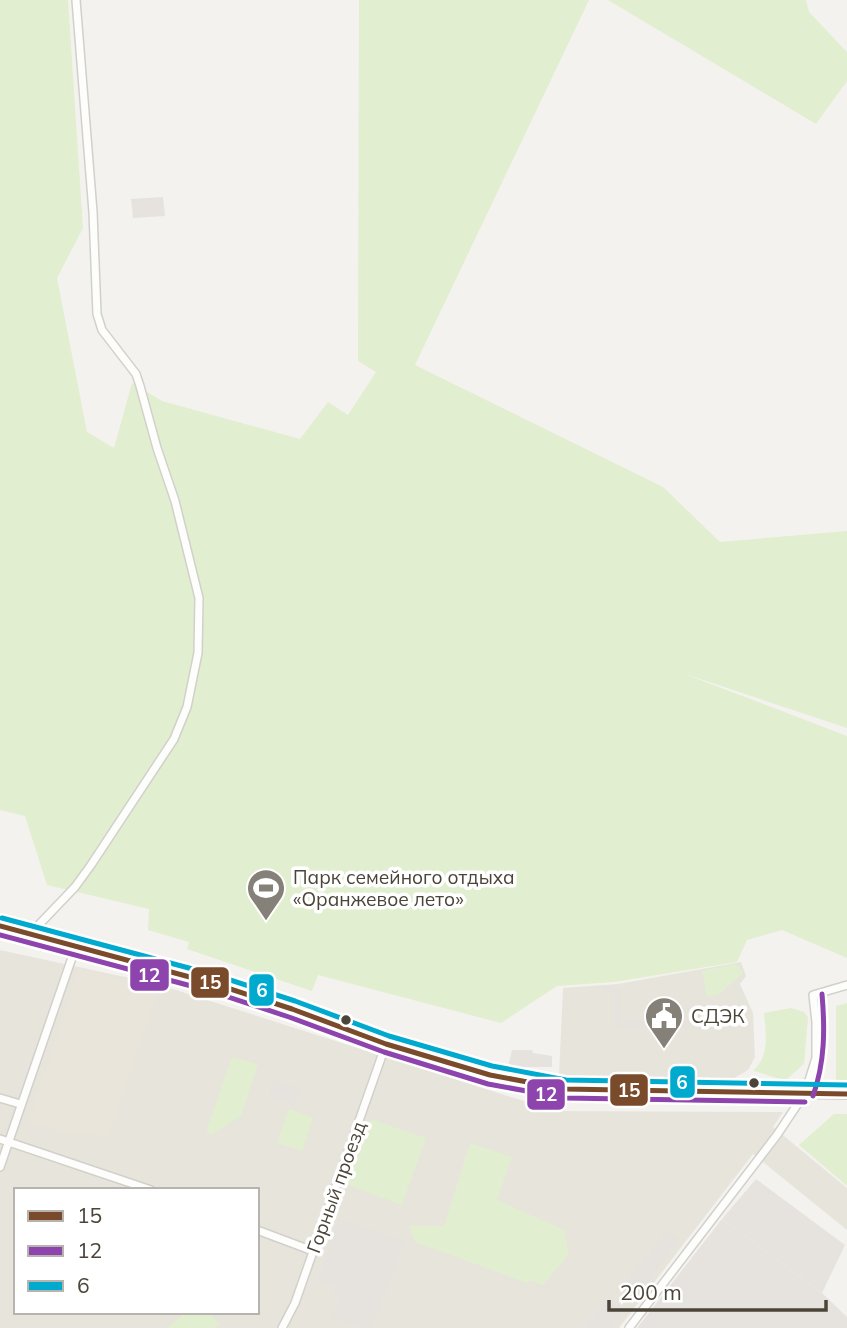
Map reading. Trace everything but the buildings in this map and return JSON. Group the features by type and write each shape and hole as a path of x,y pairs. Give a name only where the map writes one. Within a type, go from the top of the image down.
{"main road":[{"path":"0,926 212,983 386,1044 490,1075 565,1089 847,1094"}],"street":[{"path":"30,934 92,865 174,739 187,707 198,653 199,598 141,386 136,374 102,330 97,314 93,212 76,0"},
{"path":"0,1167 4,1140 20,1104 76,946"},
{"path":"629,1328 805,1093 816,1058 813,995 847,985"},
{"name":"Горный проезд","path":"282,1328 295,1303 386,1044"},
{"path":"0,1098 20,1104"},
{"path":"4,1140 144,1188"},
{"path":"259,1231 313,1251"}],"shaded area":[{"path":"163,197 165,216 133,218 131,199"},
{"path":"0,950 157,984 555,1111 783,1112 773,1127 847,1188 847,1230 753,1154 619,1328 0,1328"},
{"path":"741,962 746,976 740,984 753,1013 755,1057 748,1070 731,1080 559,1076 563,988 618,984"},
{"path":"79,967 157,995 108,1138 84,1132 70,1134 29,1121"},
{"path":"604,988 620,988 621,1021 719,1020 719,1026 615,1027 615,994 604,993"},
{"path":"512,1050 532,1050 533,1053 552,1056 552,1067 508,1067"},
{"path":"273,1079 300,1089 294,1106 269,1097"},
{"path":"756,1179 845,1245 822,1293 722,1219"},
{"path":"339,1219 404,1241 372,1328 363,1328 332,1318 339,1296 333,1294 336,1287 317,1280"},
{"path":"722,1219 822,1293 847,1317 847,1328 637,1328"},
{"path":"667,1230 680,1240 634,1299 621,1289"},
{"path":"608,1297 625,1310 612,1328 584,1328"}],"green space":[{"path":"0,0 68,0 83,228 57,278 87,432 114,448 132,383 162,401 300,439 328,402 348,415 376,372 358,361 359,0 589,0 415,365 663,487 720,542 847,531 847,728 682,673 847,736 847,958 782,930 747,940 737,962 614,982 557,986 501,1023 318,975 312,991 187,949 189,942 148,930 149,909 47,885 25,816 0,810"},
{"path":"608,0 806,0 809,12 847,52 847,81 816,124"},
{"path":"737,964 743,973 720,994 707,997 702,971"},
{"path":"847,1003 847,1080 836,1080 836,1006"},
{"path":"791,1008 804,1012 808,1017 804,1064 787,1079 753,1071 764,1051 764,1013"},
{"path":"232,1057 258,1064 241,1116 211,1135 206,1132"},
{"path":"289,1109 313,1118 302,1151 277,1143"},
{"path":"834,1114 847,1114 847,1186 799,1145"},
{"path":"371,1119 426,1138 402,1205 348,1185"},
{"path":"470,1143 512,1157 497,1200 564,1230 569,1254 543,1285 530,1280 527,1283 415,1242 409,1226 444,1226"},
{"path":"184,1314 211,1314 219,1324 214,1328 167,1328"}],"transit line":[{"name":"6","path":"2,918 215,975 389,1036 492,1066 566,1080 847,1085"},
{"name":"15","path":"0,926 212,983 386,1044 490,1075 565,1089 847,1094"},
{"name":"12","path":"0,935 210,991 384,1052 488,1084 565,1098 805,1102"},
{"name":"12","path":"813,1096 823,1045 822,994"}],"place":[{"name":"Парк семейного отдыха «Оранжевое лето»","path":"266,922"},
{"name":"СДЭК","path":"664,1050"}]}
